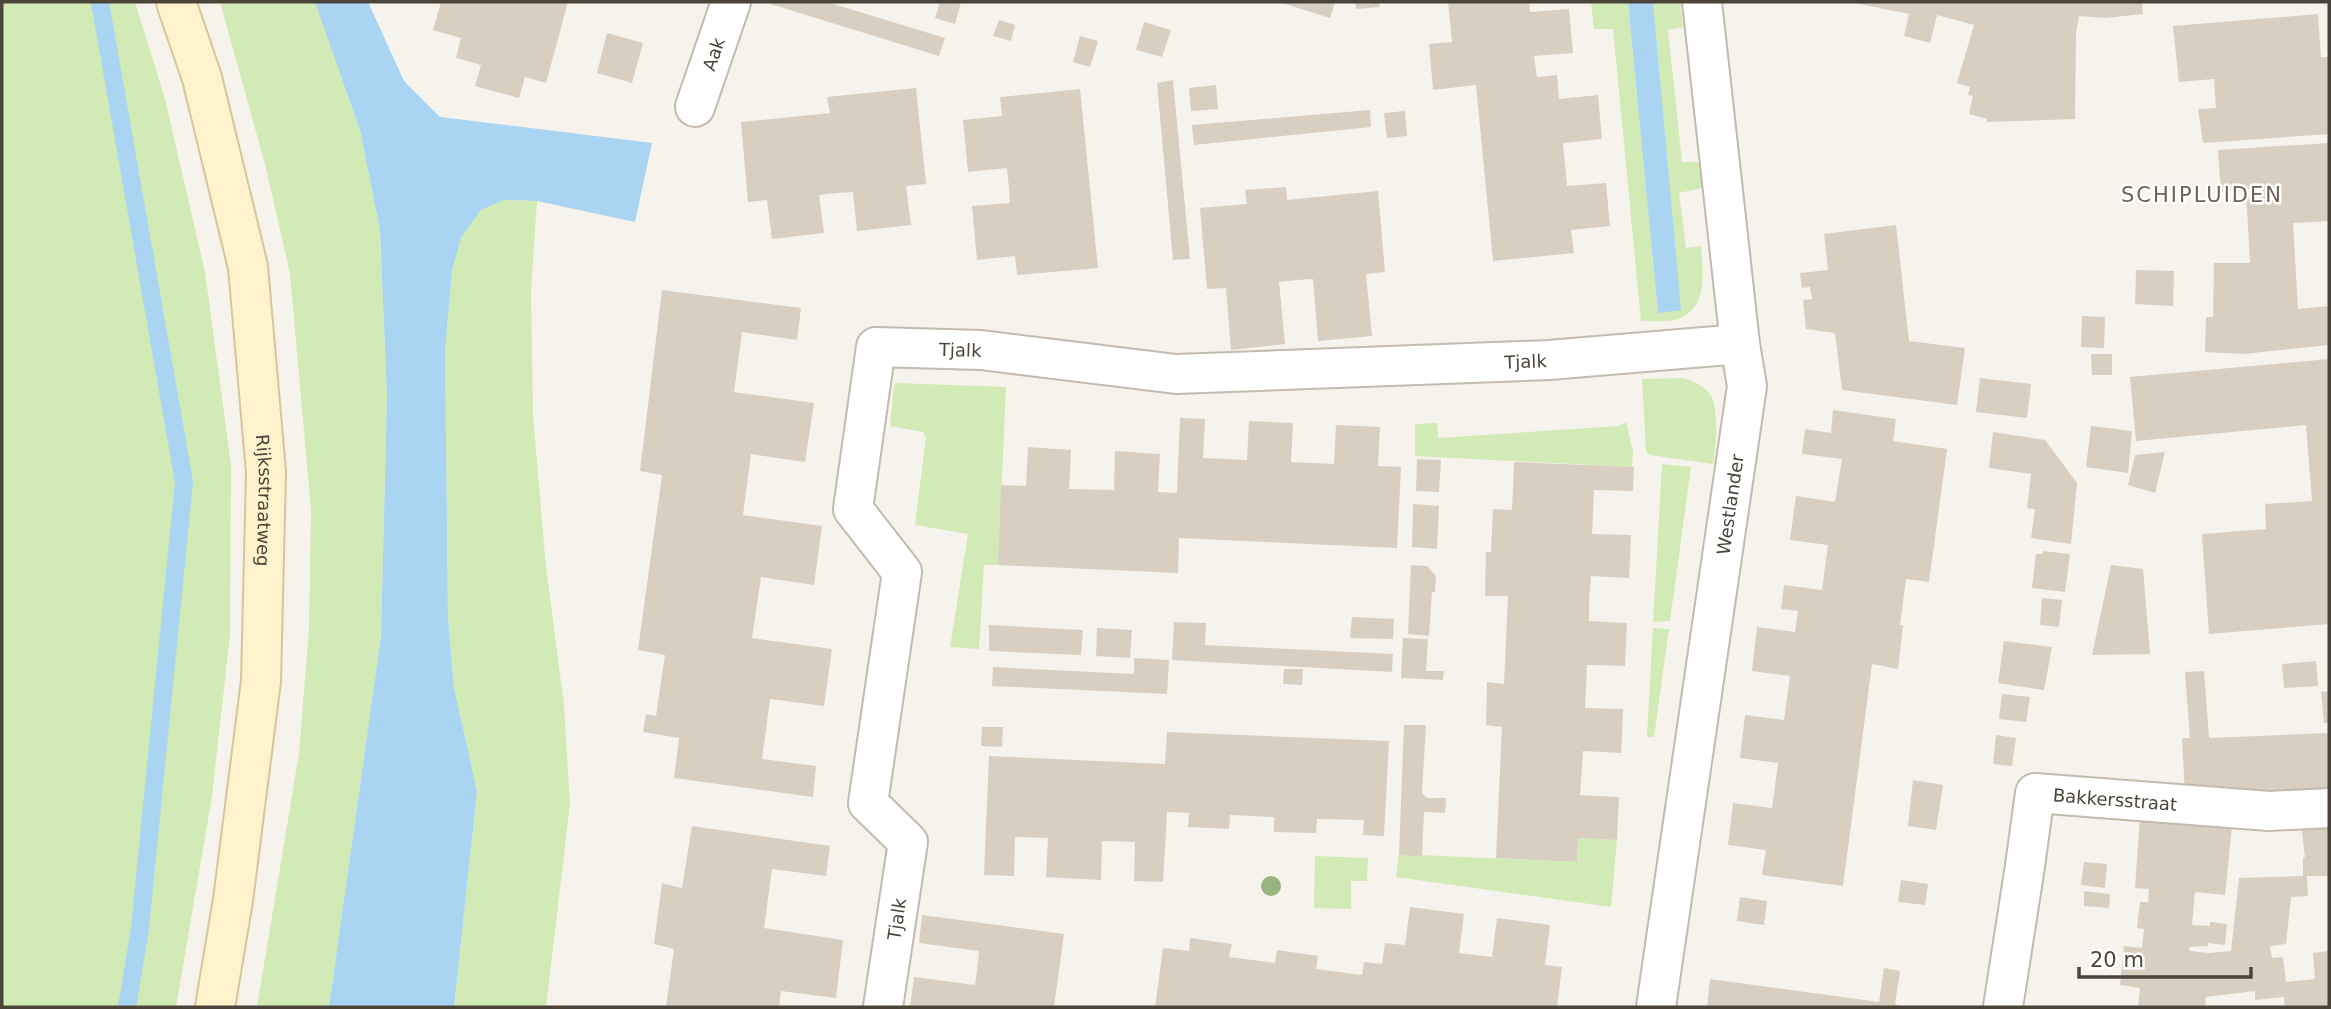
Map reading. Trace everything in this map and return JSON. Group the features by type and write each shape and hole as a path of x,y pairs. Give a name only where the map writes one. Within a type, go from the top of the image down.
{"main road":[{"name":"Rijksstraatweg","path":"176,2 202,78 248,267 265,472 261,681 233,900 215,1007"}],"street":[{"name":"Aak","path":"695,107 731,2"},
{"name":"Westlander","path":"1656,1007 1747,386 1702,2"},
{"name":"Tjalk","path":"883,1007 908,842 868,803 902,572 853,509 876,347 981,350 1176,374 1549,360 1740,344"},
{"name":"Bakkersstraat","path":"2003,1007 2035,793 2269,811 2329,808"}],"green space":[{"path":"2,2 135,2 165,99 205,272 231,465 230,635 212,796 176,1007 2,1007"},
{"path":"220,2 316,2 360,130 380,230 387,396 381,636 329,1007 257,1007 299,753 309,630 311,510 290,274 266,168"},
{"path":"1591,2 1628,2 1658,312 1680,309 1653,2 1680,2 1683,27 1668,30 1682,162 1699,162 1702,188 1679,193 1686,248 1701,246 1703,279 1699,299 1694,308 1675,320 1641,321 1613,29 1594,29"},
{"path":"504,200 537,201 531,292 533,416 546,567 564,705 570,804 546,1007 454,1007 477,791 454,688 448,617 445,351 452,271 460,237 481,210"},
{"path":"1683,378 1695,382 1709,392 1714,402 1716,429 1713,464 1650,455 1646,452 1642,379"},
{"path":"897,383 1006,387 998,565 984,565 979,649 950,647 968,534 915,525 926,438 923,432 890,426 894,386"},
{"path":"1626,422 1633,452 1632,467 1415,456 1415,424 1437,423 1438,438 1619,426"},
{"path":"1662,464 1691,467 1670,621 1653,622"},
{"path":"1653,628 1669,629 1654,737 1647,737"},
{"path":"1578,838 1617,840 1611,907 1396,877 1399,854 1577,862"},
{"path":"1315,856 1368,858 1367,881 1351,881 1351,909 1314,908"}],"water":[{"path":"315,2 368,2 404,81 440,117 652,143 635,222 537,201 504,200 481,210 461,237 452,271 445,351 448,617 454,688 477,791 454,1007 329,1007 381,636 387,396 380,230 360,130"},
{"path":"1628,2 1653,2 1681,310 1658,313"}],"building":[{"path":"441,2 568,2 546,83 525,77 519,98 475,86 481,65 456,58 461,38 433,30"},
{"path":"764,2 827,2 945,38 939,56"},
{"path":"940,2 961,2 955,24 935,18"},
{"path":"1279,2 1335,2 1330,18"},
{"path":"1355,2 1379,2 1380,7 1356,9"},
{"path":"1448,2 1529,2 1530,12 1569,9 1573,53 1534,56 1537,77 1557,75 1559,99 1598,95 1602,139 1563,143 1567,186 1606,183 1610,226 1571,230 1574,253 1493,261 1476,85 1433,90 1429,44 1452,42"},
{"path":"1850,2 2142,2 2143,14 2106,18 2079,16 2076,33 2075,119 1987,122 1987,119 1969,114 1973,96 1968,95 1970,87 1957,83 1974,25 1937,15 1930,43 1904,36 1909,14"},
{"path":"2318,14 2321,57 2329,57 2329,134 2203,143 2198,109 2216,108 2214,79 2179,82 2173,26"},
{"path":"999,20 1015,25 1011,41 993,36"},
{"path":"1144,22 1171,30 1162,57 1136,50"},
{"path":"607,33 643,43 632,83 597,73"},
{"path":"1080,36 1098,41 1090,67 1073,62"},
{"path":"1173,80 1190,259 1173,260 1157,83"},
{"path":"1216,85 1218,109 1191,111 1189,88"},
{"path":"916,88 926,184 906,186 911,225 857,231 853,192 837,193 819,195 824,233 772,239 767,200 748,202 741,122 830,113 827,97"},
{"path":"1080,89 1098,268 1017,275 1015,256 977,260 972,206 1010,203 1007,168 968,172 963,120 1002,116 1000,97"},
{"path":"1370,110 1371,127 1194,145 1192,125"},
{"path":"1405,111 1407,136 1387,138 1384,113"},
{"path":"2329,143 2329,221 2293,223 2298,309 2329,306 2329,345 2244,354 2205,352 2206,317 2213,317 2214,263 2250,263 2246,191 2221,192 2218,150"},
{"path":"1286,187 1287,200 1378,191 1385,272 1366,274 1372,336 1318,341 1313,279 1297,280 1279,282 1285,344 1231,350 1226,288 1207,289 1200,208 1247,204 1245,190"},
{"path":"1896,225 1909,341 1965,348 1957,405 1842,390 1835,333 1806,329 1803,300 1812,299 1810,287 1802,288 1800,273 1828,270 1824,234"},
{"path":"2136,270 2174,271 2173,306 2135,304"},
{"path":"662,290 801,308 797,340 742,332 734,392 814,403 805,462 751,454 743,515 822,526 814,585 761,577 752,638 832,649 824,706 770,699 762,759 816,766 813,797 674,778 679,738 643,732 646,714 656,716 665,655 638,650 662,475 640,471"},
{"path":"2082,316 2105,317 2104,348 2081,347"},
{"path":"2091,354 2112,354 2112,375 2092,375"},
{"path":"2329,359 2329,624 2209,634 2202,534 2266,529 2265,504 2312,501 2306,425 2136,441 2130,377"},
{"path":"1980,378 2031,384 2027,418 1976,412"},
{"path":"1833,410 1896,419 1893,441 1947,449 1929,582 1906,579 1898,669 1872,664 1843,886 1762,875 1766,850 1728,845 1733,803 1772,808 1778,763 1740,758 1745,715 1784,720 1790,676 1752,671 1757,627 1795,632 1798,611 1781,609 1784,585 1822,590 1828,545 1790,540 1796,496 1835,502 1842,459 1802,454 1805,429 1831,433"},
{"path":"1180,418 1205,419 1203,458 1247,460 1249,421 1293,423 1291,462 1334,464 1336,425 1380,427 1378,466 1401,467 1397,548 1179,538 1178,573 998,565 1001,485 1026,486 1028,447 1071,450 1069,489 1114,490 1115,451 1160,454 1158,492 1177,493"},
{"path":"2091,426 2132,431 2128,473 2086,467"},
{"path":"1993,432 2045,440 2077,483 2071,544 2031,538 2035,509 2027,508 2031,474 1989,468"},
{"path":"2165,452 2155,493 2128,485 2135,455"},
{"path":"1417,459 1441,460 1439,492 1416,491"},
{"path":"1514,462 1634,467 1633,491 1594,490 1592,534 1631,535 1629,578 1591,576 1589,621 1627,623 1625,666 1587,665 1585,708 1623,709 1622,734 1621,753 1583,751 1580,795 1619,797 1617,840 1578,838 1577,862 1496,858 1502,727 1486,725 1487,682 1504,684 1508,596 1485,596 1486,552 1491,552 1493,509 1512,510"},
{"path":"1413,504 1439,506 1437,549 1412,547"},
{"path":"2043,551 2070,554 2065,592 2032,588 2036,554 2043,554"},
{"path":"1411,565 1427,566 1436,576 1435,592 1432,592 1429,636 1408,634"},
{"path":"2111,565 2143,569 2150,654 2092,655"},
{"path":"2042,598 2062,600 2059,627 2040,625"},
{"path":"1352,617 1394,619 1393,639 1350,638"},
{"path":"1174,622 1206,623 1205,645 1393,654 1392,672 1172,660"},
{"path":"989,625 1083,630 1081,655 989,651"},
{"path":"1097,628 1132,630 1130,658 1096,656"},
{"path":"1403,638 1428,639 1426,671 1444,671 1443,680 1401,678"},
{"path":"2004,641 2052,647 2044,690 1998,683"},
{"path":"1134,658 1169,660 1167,694 992,686 993,667 1134,674"},
{"path":"2316,661 2318,686 2284,688 2282,664"},
{"path":"1284,669 1303,669 1302,685 1283,684"},
{"path":"2204,671 2209,738 2329,733 2329,792 2185,794 2182,738 2190,738 2185,672"},
{"path":"2329,691 2329,723 2324,723 2321,692"},
{"path":"2002,694 2030,697 2026,722 1999,719"},
{"path":"1404,725 1426,725 1422,793 1427,798 1446,798 1445,813 1424,812 1422,856 1399,855"},
{"path":"982,727 1003,727 1002,747 981,746"},
{"path":"1167,732 1389,741 1384,836 1363,835 1364,820 1317,819 1316,833 1274,832 1274,817 1230,815 1229,829 1188,827 1189,813 1167,812 1163,882 1134,881 1135,842 1102,841 1101,880 1046,877 1048,838 1015,837 1014,876 984,875 989,756 1165,764"},
{"path":"1996,735 2016,738 2012,766 1993,764"},
{"path":"1913,780 1943,785 1936,830 1908,826"},
{"path":"2140,817 2232,826 2225,895 2195,892 2192,925 2210,926 2210,922 2227,924 2225,945 2208,943 2208,946 2189,947 2190,951 2209,953 2231,951 2239,878 2303,876 2305,857 2301,823 2329,820 2329,876 2307,876 2308,896 2291,897 2286,944 2270,946 2272,958 2283,957 2286,982 2315,979 2313,953 2329,951 2329,1007 2285,1007 2284,997 2255,1000 2255,991 2206,997 2205,1007 2138,1007 2140,988 2120,985 2124,946 2142,948 2144,929 2137,928 2140,902 2148,902 2149,889 2135,888"},
{"path":"692,826 830,846 826,876 772,869 764,928 843,940 836,998 781,991 779,1007 666,1007 674,949 654,944 662,883 682,888"},
{"path":"2084,862 2107,864 2105,888 2081,885"},
{"path":"1901,880 1928,884 1925,905 1898,902"},
{"path":"2084,891 2110,894 2109,908 2084,906"},
{"path":"1740,897 1767,901 1764,925 1737,921"},
{"path":"1410,907 1464,914 1459,953 1492,957 1497,918 1550,925 1545,965 1562,967 1557,1007 1155,1007 1163,948 1189,951 1190,938 1232,944 1229,957 1275,963 1277,950 1318,956 1316,969 1362,975 1364,962 1382,964 1385,943 1405,945"},
{"path":"922,915 1064,934 1054,1007 910,1007 914,977 975,985 977,970 979,951 919,943"},
{"path":"1884,968 1900,971 1895,1004 1903,1007 1707,1007 1710,979 1879,1002"}],"waterway":[{"path":"100,2 184,482 140,928 127,1007"}],"district":[{"name":"SCHIPLUIDEN","path":"2202,195"}]}
